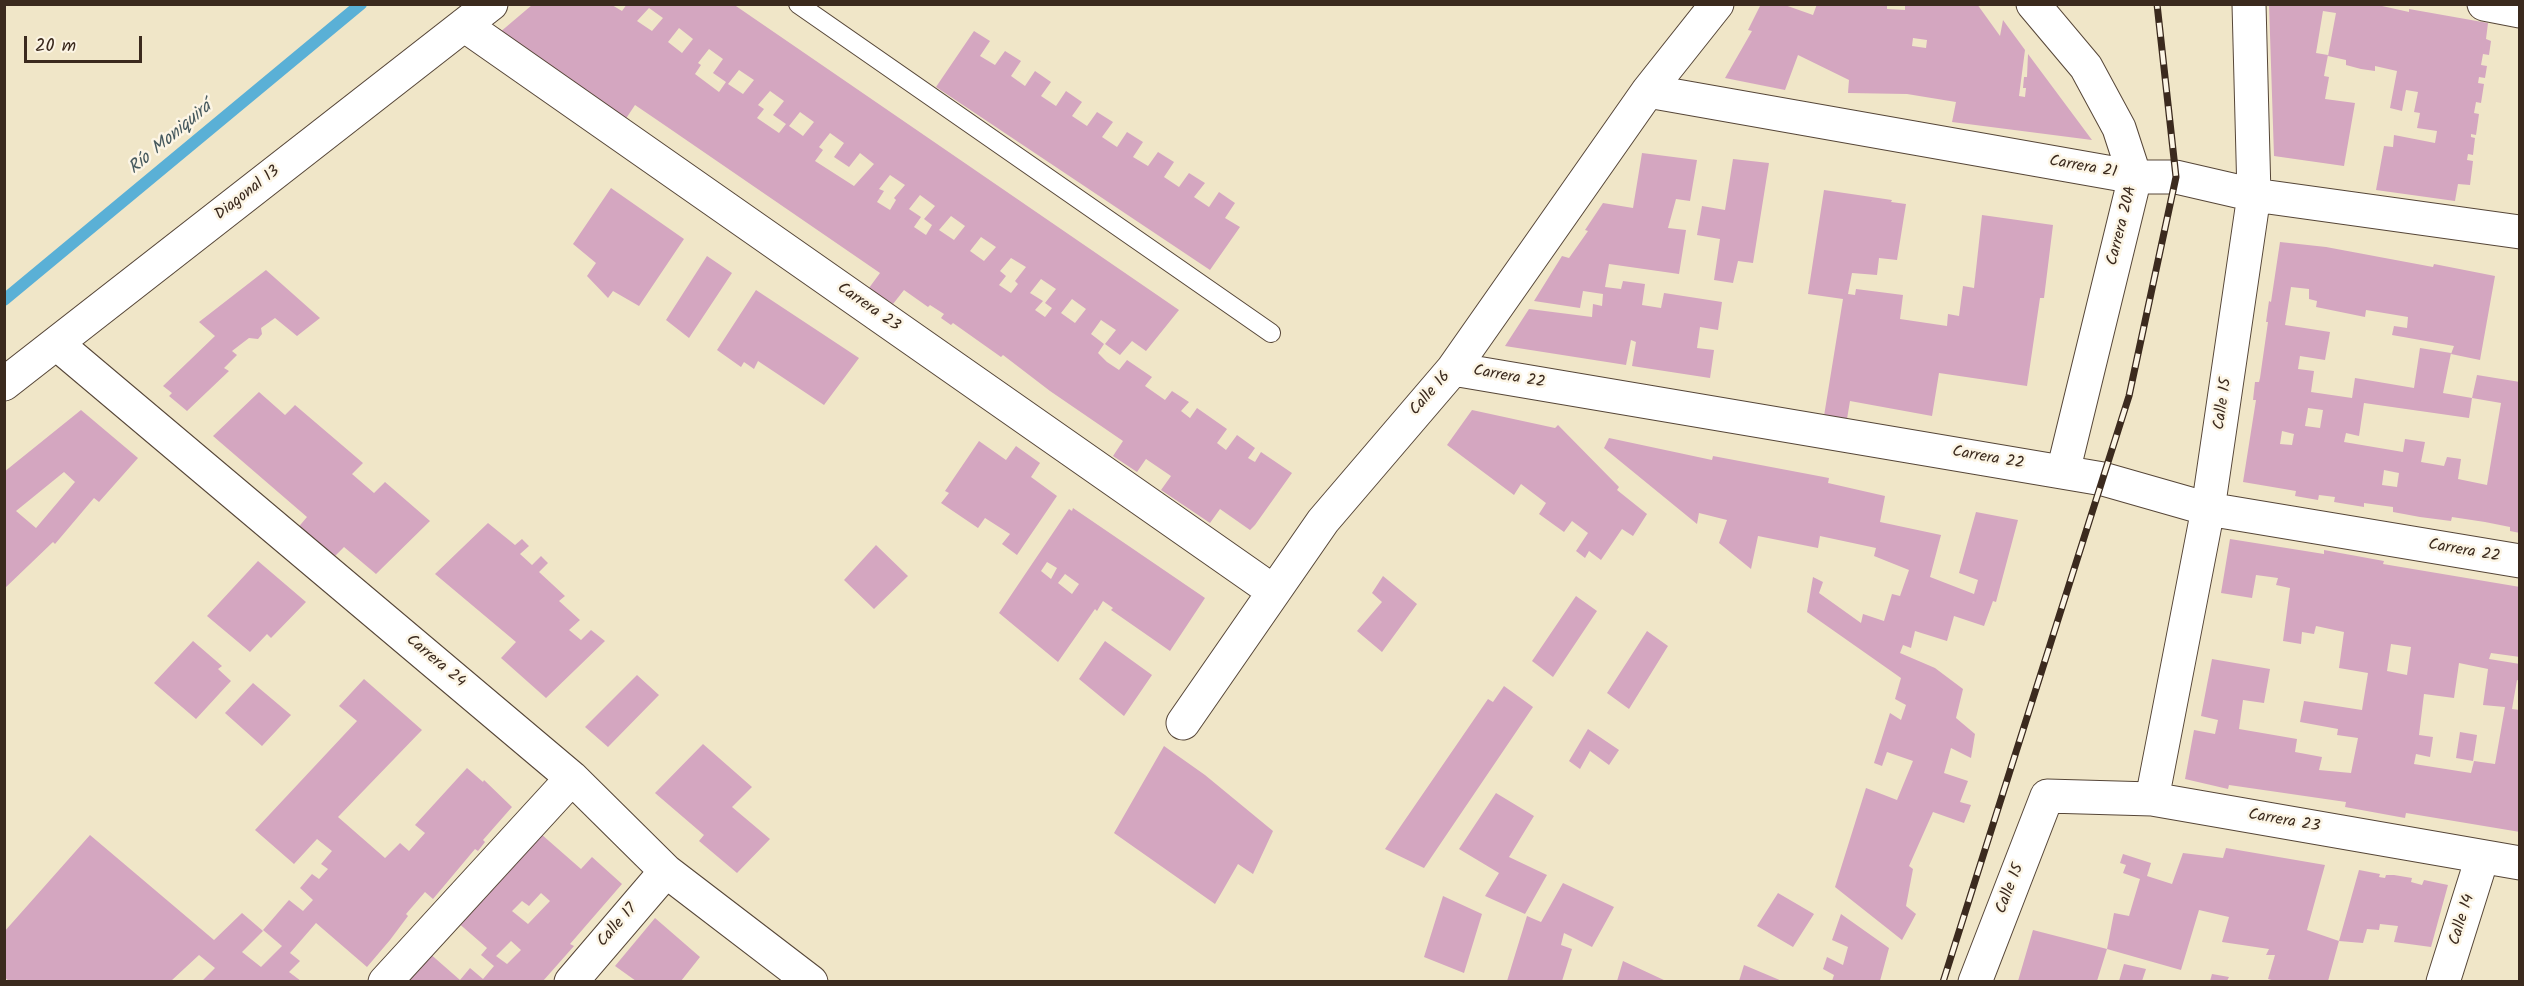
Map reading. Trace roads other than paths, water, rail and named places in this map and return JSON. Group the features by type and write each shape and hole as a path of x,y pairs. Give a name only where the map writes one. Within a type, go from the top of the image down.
{"street":[{"name":"Diagonal 13","path":"4,384 491,4"},
{"name":"Calle 16","path":"1183,723 1323,521 1453,369 1648,91 1717,4"},
{"name":"Carrera 20A","path":"2032,4 2086,67 2119,128 2135,177 2063,472"},
{"name":"Calle 15","path":"2152,799 2208,509 2254,195 2249,4"},
{"path":"2484,4 2520,11"},
{"name":"Carrera 23","path":"464,25 1273,591"},
{"name":"Carrera 21","path":"1648,91 2135,177 2176,177 2254,195 2520,232"},
{"name":"Carrera 24","path":"57,344 572,778 666,871 811,981"},
{"name":"Carrera 22","path":"1453,369 2103,479 2208,509 2520,561"},
{"path":"385,981 572,778"},
{"name":"Carrera 23","path":"2047,796 2152,799 2520,863"},
{"name":"Calle 15","path":"1975,981 2047,796"},
{"name":"Calle 14","path":"2443,981 2482,858"},
{"name":"Calle 17","path":"571,981 666,871"}],"lane":[{"path":"798,4 1271,333"}],"waterway":[{"name":"Río Moniquirá","path":"4,300 361,4"}],"railway":[{"path":"1943,982 2129,396 2176,177 2157,4"}]}
